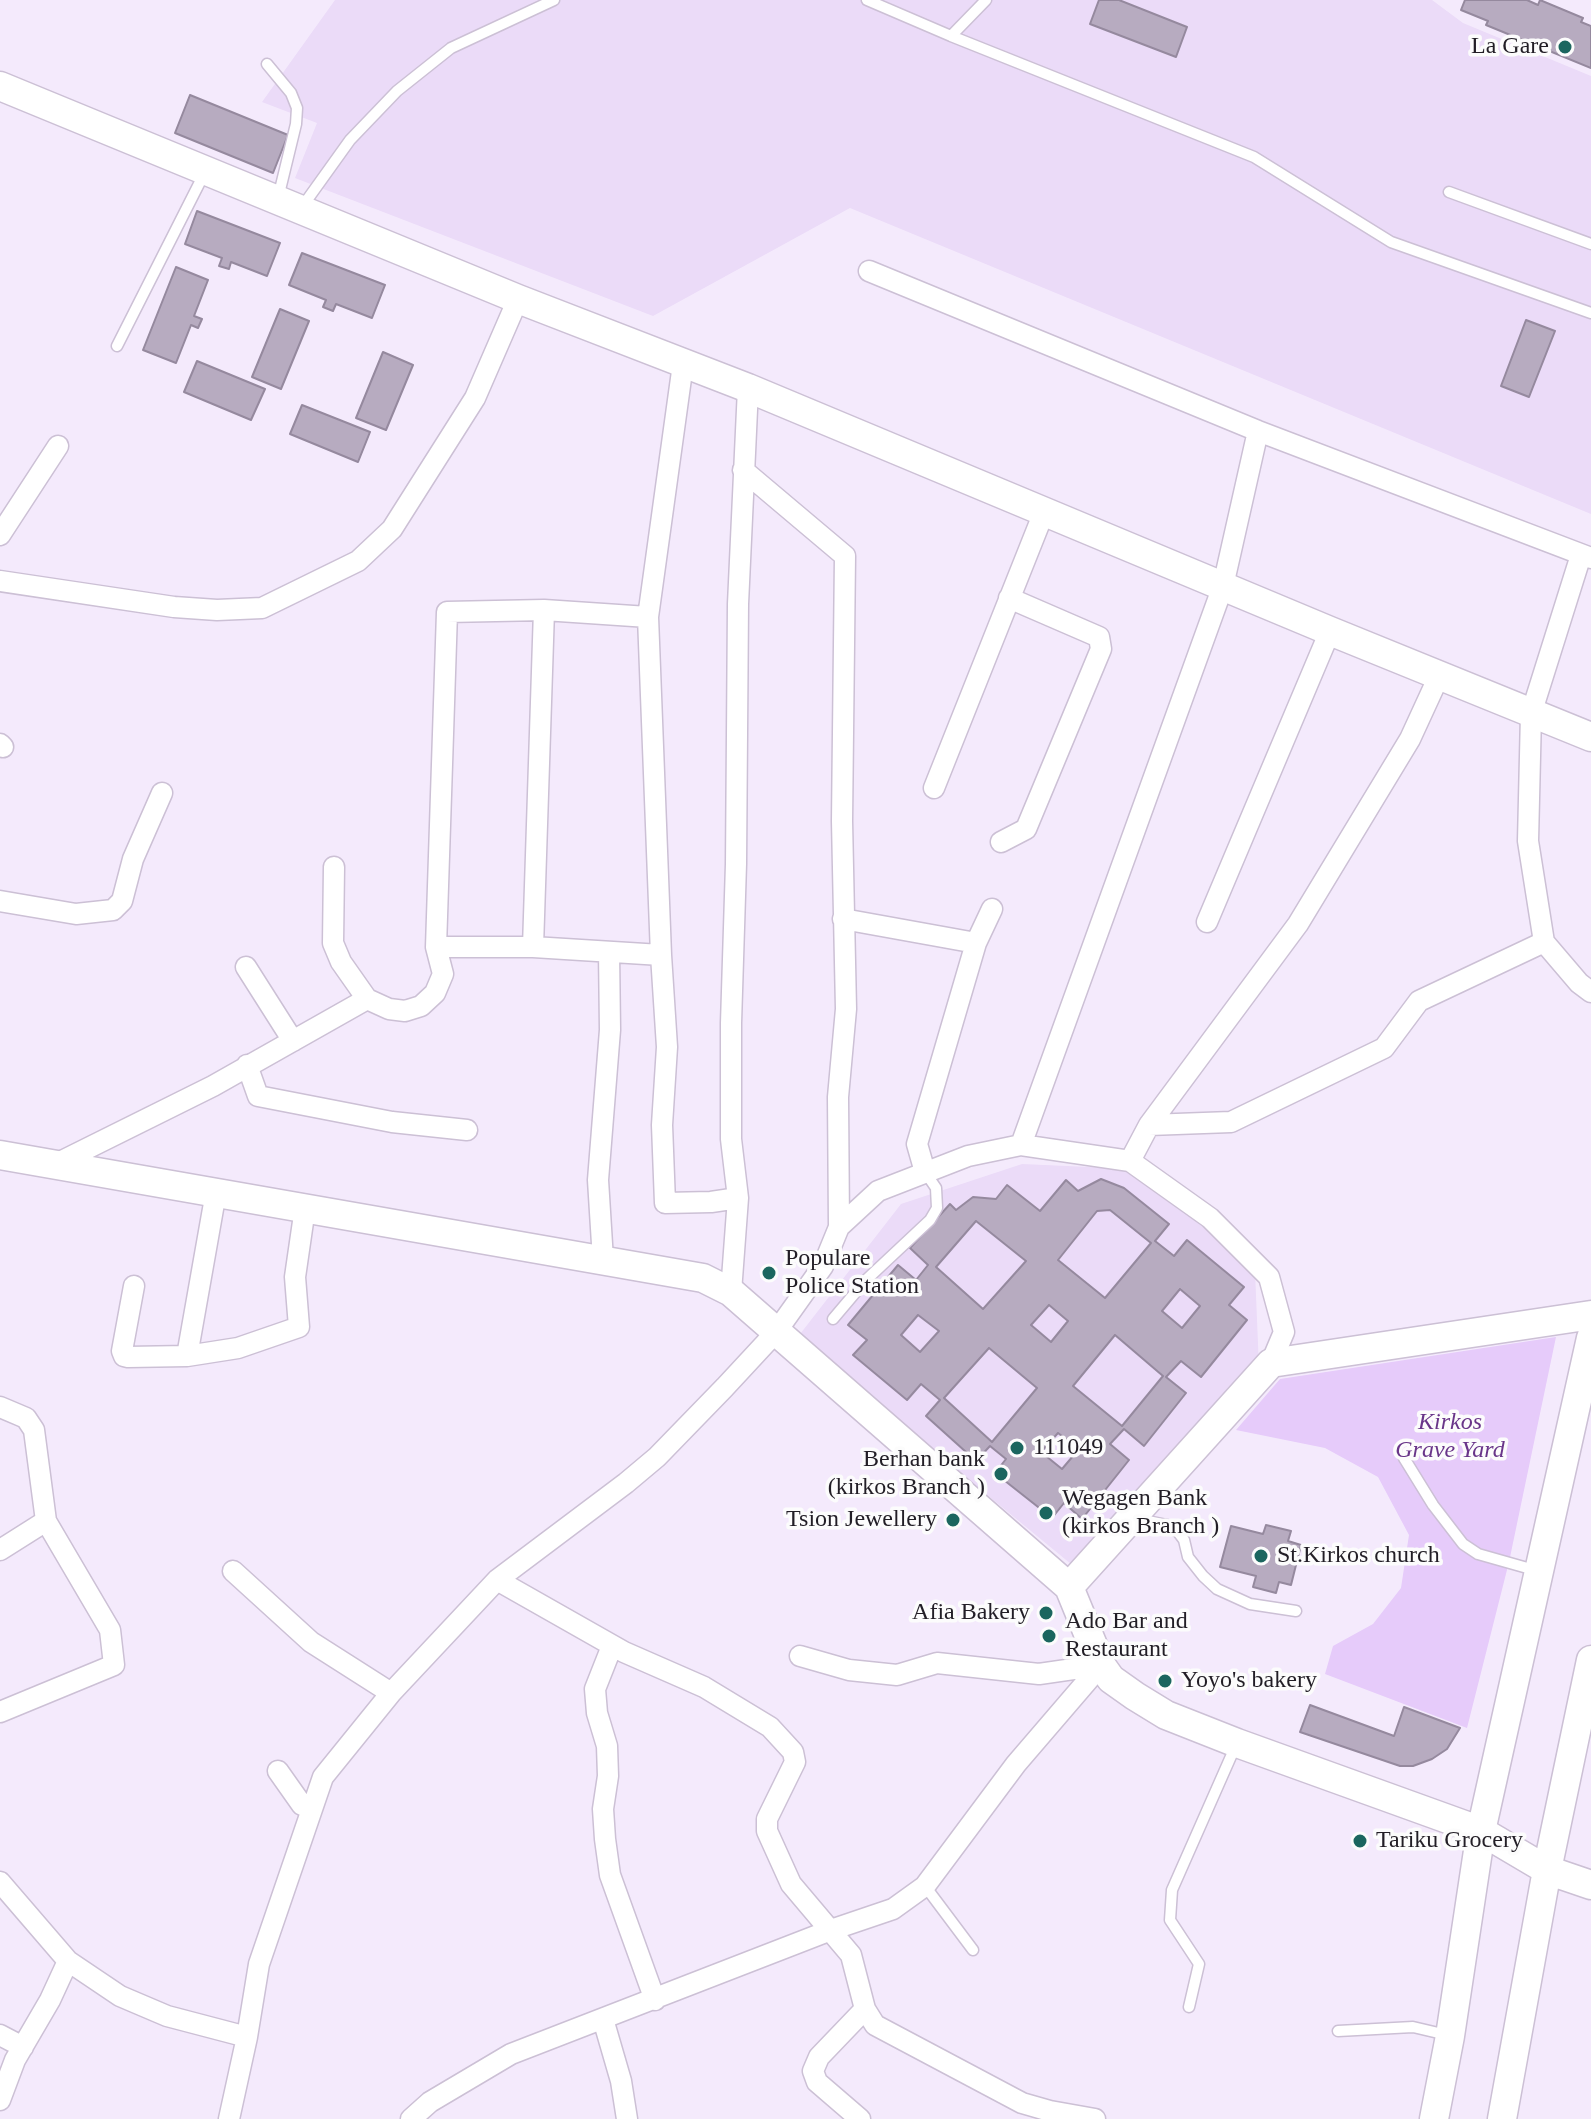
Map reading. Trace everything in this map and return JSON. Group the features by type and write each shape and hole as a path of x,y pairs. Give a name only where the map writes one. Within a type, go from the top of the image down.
{"street":[{"path":"0,86 518,299 748,388 1591,737"},
{"path":"869,271 1258,431 1586,556 1531,714 1528,841 1544,942 1579,983 1591,992"},
{"path":"0,581 174,607 217,610 262,608 358,561 392,529 475,398 518,299"},
{"path":"683,364 648,617 667,1047 662,1125 665,1203 738,1198"},
{"path":"731,1292 738,1198 731,1139 731,1023 738,604 748,388"},
{"path":"1021,1145 1223,586 1258,431"},
{"path":"0,535 58,446"},
{"path":"229,2119 259,1964 323,1777 391,1693 497,1580 657,1457 776,1332 823,1266 839,1227 838,1097 846,1009 843,919 845,556 743,470"},
{"path":"934,788 1044,512"},
{"path":"1001,842 1026,829 1101,649 1099,637 1009,598"},
{"path":"334,867 333,943 341,962 367,999 389,1009 405,1011 421,1006 435,993 443,974 436,947 447,612 544,610 648,617"},
{"path":"533,947 544,610"},
{"path":"1207,922 1330,631"},
{"path":"1130,1161 1149,1125 1298,924 1410,739 1439,676"},
{"path":"0,901 76,914 113,910 122,901 133,859 162,793"},
{"path":"925,1172 917,1144 976,943 992,909"},
{"path":"843,919 976,943"},
{"path":"1149,1125 1231,1122 1384,1048 1419,1001 1544,942"},
{"path":"436,947 533,947 661,955"},
{"path":"603,1260 598,1180 610,1030 609,952"},
{"path":"246,967 293,1041"},
{"path":"56,1164 213,1086 367,999"},
{"path":"247,1065 258,1096 392,1122 467,1130"},
{"path":"839,1227 878,1191 968,1156 1021,1145 1130,1161 1210,1218 1269,1277 1284,1332 1271,1363 1069,1587"},
{"path":"0,1155 703,1278 731,1292 1069,1587 1101,1665 1111,1679 1166,1715 1481,1831 1547,1870 1591,1885"},
{"path":"187,1356 216,1192"},
{"path":"134,1286 122,1354 128,1357 187,1356 238,1348 299,1327 295,1277 305,1208"},
{"path":"1271,1363 1591,1315"},
{"path":"1434,2119 1450,2036 1481,1831 1591,1338"},
{"path":"0,1407 26,1418 34,1430 46,1521 110,1630 114,1665 0,1712"},
{"path":"0,1550 46,1521"},
{"path":"233,1571 311,1642 391,1693"},
{"path":"497,1580 612,1646 704,1687 770,1727 793,1752 795,1762 767,1819 767,1831 791,1884 851,1955 865,2009 875,2025 1022,2103 1095,2119"},
{"path":"612,1646 595,1689 597,1713 607,1746 608,1776 603,1809 605,1839 610,1875 655,2000"},
{"path":"800,1656 849,1670 897,1675 937,1663 1039,1674 1101,1665"},
{"path":"1502,2119 1547,1870 1591,1660"},
{"path":"411,2119 430,2102 511,2054 893,1909 925,1886 1016,1764 1101,1665"},
{"path":"278,1771 302,1805 312,1808"},
{"path":"0,1882 68,1961 120,1996 167,2016 247,2037"},
{"path":"0,2100 23,2047 68,1961"},
{"path":"860,2119 817,2082 813,2071 819,2057 865,2009"},
{"path":"603,2019 621,2081 627,2119"},
{"path":"0,2035 23,2047"}],"lane":[{"path":"290,204 397,91 451,48 554,0"},
{"path":"867,0 1254,157 1391,242 1591,313"},
{"path":"951,36 986,0"},
{"path":"267,64 291,93 297,108 290,204"},
{"path":"117,346 206,170"},
{"path":"1449,192 1591,244"},
{"path":"833,1319 866,1280 930,1220 937,1208 936,1188 925,1172"},
{"path":"1404,1458 1433,1505 1463,1544 1478,1554 1539,1572"},
{"path":"1132,1518 1167,1525 1178,1532 1184,1540 1188,1557 1217,1589 1250,1604 1296,1611"},
{"path":"1189,2007 1199,1964 1170,1920 1172,1890 1237,1743"},
{"path":"925,1886 973,1950"},
{"path":"1338,2031 1413,2027 1450,2036"}],"shaded area":[{"path":"335,0 1432,0 1463,23 1591,76 1591,514 850,208 653,316 295,178 317,123 262,102"},
{"path":"1022,1164 1134,1169 1255,1271 1259,1368 1077,1569 797,1338 901,1204"}],"green space":[{"name":"Kirkos Grave Yard","path":"1556,1337 1509,1562 1467,1728 1325,1674 1333,1646 1373,1624 1401,1588 1409,1535 1378,1477 1325,1448 1236,1430 1280,1379"}],"building":[{"path":"1099,0 1119,0 1187,27 1176,57 1090,24"},
{"name":"La Gare","path":"1465,0 1527,0 1538,5 1540,0 1583,18 1581,22 1591,26 1591,68 1486,25 1488,21 1461,10"},
{"path":"190,95 288,135 273,173 175,133"},
{"path":"197,211 280,243 267,276 231,262 229,269 219,266 222,258 185,244"},
{"path":"302,253 385,285 372,318 336,304 333,311 323,307 326,300 289,285"},
{"path":"176,267 208,280 194,316 202,319 198,328 191,325 176,363 143,350"},
{"path":"280,309 309,321 281,389 252,377"},
{"path":"1526,320 1555,331 1529,397 1501,386"},
{"path":"383,352 413,365 386,430 356,418"},
{"path":"197,361 265,389 251,420 184,392"},
{"path":"302,405 370,432 358,462 290,434"},
{"path":"1101,1179 1124,1188 1169,1224 1155,1241 1174,1256 1187,1240 1244,1287 1229,1305 1247,1320 1201,1377 1181,1361 1166,1377 1186,1393 1144,1446 1124,1429 1110,1444 1129,1460 1082,1519 1064,1503 1052,1518 995,1473 1006,1459 990,1446 976,1461 926,1416 940,1400 921,1384 907,1400 853,1355 867,1340 848,1325 898,1265 916,1280 928,1265 910,1248 950,1204 956,1210 973,1197 996,1199 1007,1185 1040,1211 1066,1180 1078,1191","holes":["1110,1210 1151,1243 1105,1298 1058,1260 1097,1211","976,1221 1026,1261 983,1309 936,1267","1180,1289 1200,1306 1182,1328 1162,1311","1049,1305 1068,1321 1051,1342 1031,1325","918,1315 939,1331 920,1352 901,1335","1115,1335 1163,1376 1122,1426 1073,1386","989,1348 1037,1388 992,1442 944,1398","1058,1433 1079,1449 1062,1469 1041,1452"]},
{"name":"St.Kirkos church","path":"1266,1525 1291,1531 1288,1541 1301,1545 1291,1585 1279,1582 1276,1593 1253,1587 1256,1576 1220,1567 1231,1526 1263,1534"},
{"path":"1310,1705 1394,1736 1404,1707 1460,1728 1447,1749 1432,1759 1413,1766 1400,1766 1300,1732"}],"place":[{"name":"La Gare","path":"1565,47"},
{"name":"Populare Police Station","path":"769,1273"},
{"name":"111049","path":"1017,1448"},
{"name":"Berhan bank (kirkos Branch )","path":"1001,1474"},
{"name":"Wegagen Bank (kirkos Branch )","path":"1046,1513"},
{"name":"Tsion Jewellery","path":"953,1520"},
{"name":"St.Kirkos church","path":"1261,1556"},
{"name":"Afia Bakery","path":"1046,1613"},
{"name":"Ado Bar and Restaurant","path":"1049,1636"},
{"name":"Yoyo's bakery","path":"1165,1681"},
{"name":"Tariku Grocery","path":"1360,1841"}]}
